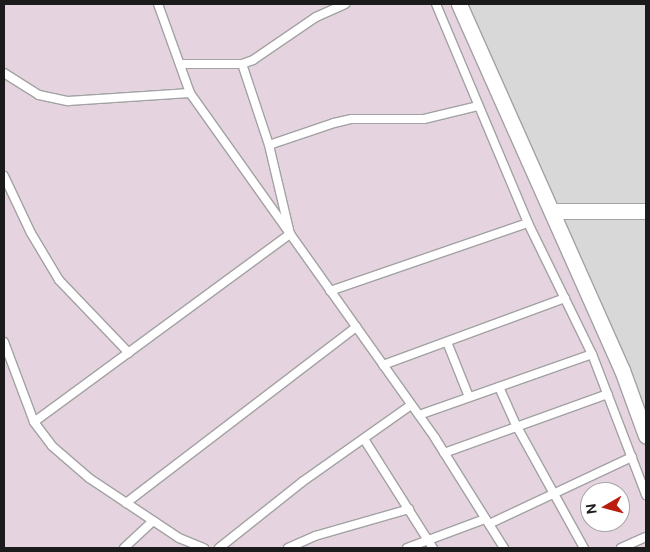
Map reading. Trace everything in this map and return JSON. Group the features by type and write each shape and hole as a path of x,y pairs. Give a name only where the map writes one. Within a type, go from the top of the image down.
{"street":[{"path":"459,4 553,210 622,370 646,436"},
{"path":"553,210 646,210"}],"lane":[{"path":"158,4 190,93 419,415 504,548"},
{"path":"180,64 242,64 253,60 316,17 345,4"},
{"path":"436,4 528,223 592,354 646,495"},
{"path":"242,64 269,145 290,234"},
{"path":"4,73 39,95 68,101 190,93"},
{"path":"269,145 334,123 352,119 424,119 478,106"},
{"path":"4,176 42,254 59,280 129,352"},
{"path":"330,291 528,223"},
{"path":"34,422 290,234"},
{"path":"383,366 565,298"},
{"path":"126,503 356,327"},
{"path":"4,342 34,422 60,452 89,478 126,503 179,538 204,548"},
{"path":"447,342 470,397"},
{"path":"419,415 592,354"},
{"path":"498,387 552,493 584,548"},
{"path":"444,453 516,425 608,394"},
{"path":"219,548 302,482 412,406"},
{"path":"364,438 433,548"},
{"path":"407,548 487,521 632,457"},
{"path":"288,548 316,536 409,509"},
{"path":"124,548 153,521"},
{"path":"621,548 646,537"}],"shaded area":[{"path":"4,4 459,4 646,436 646,548 4,548"},
{"path":"459,4 646,4 646,436"}]}
